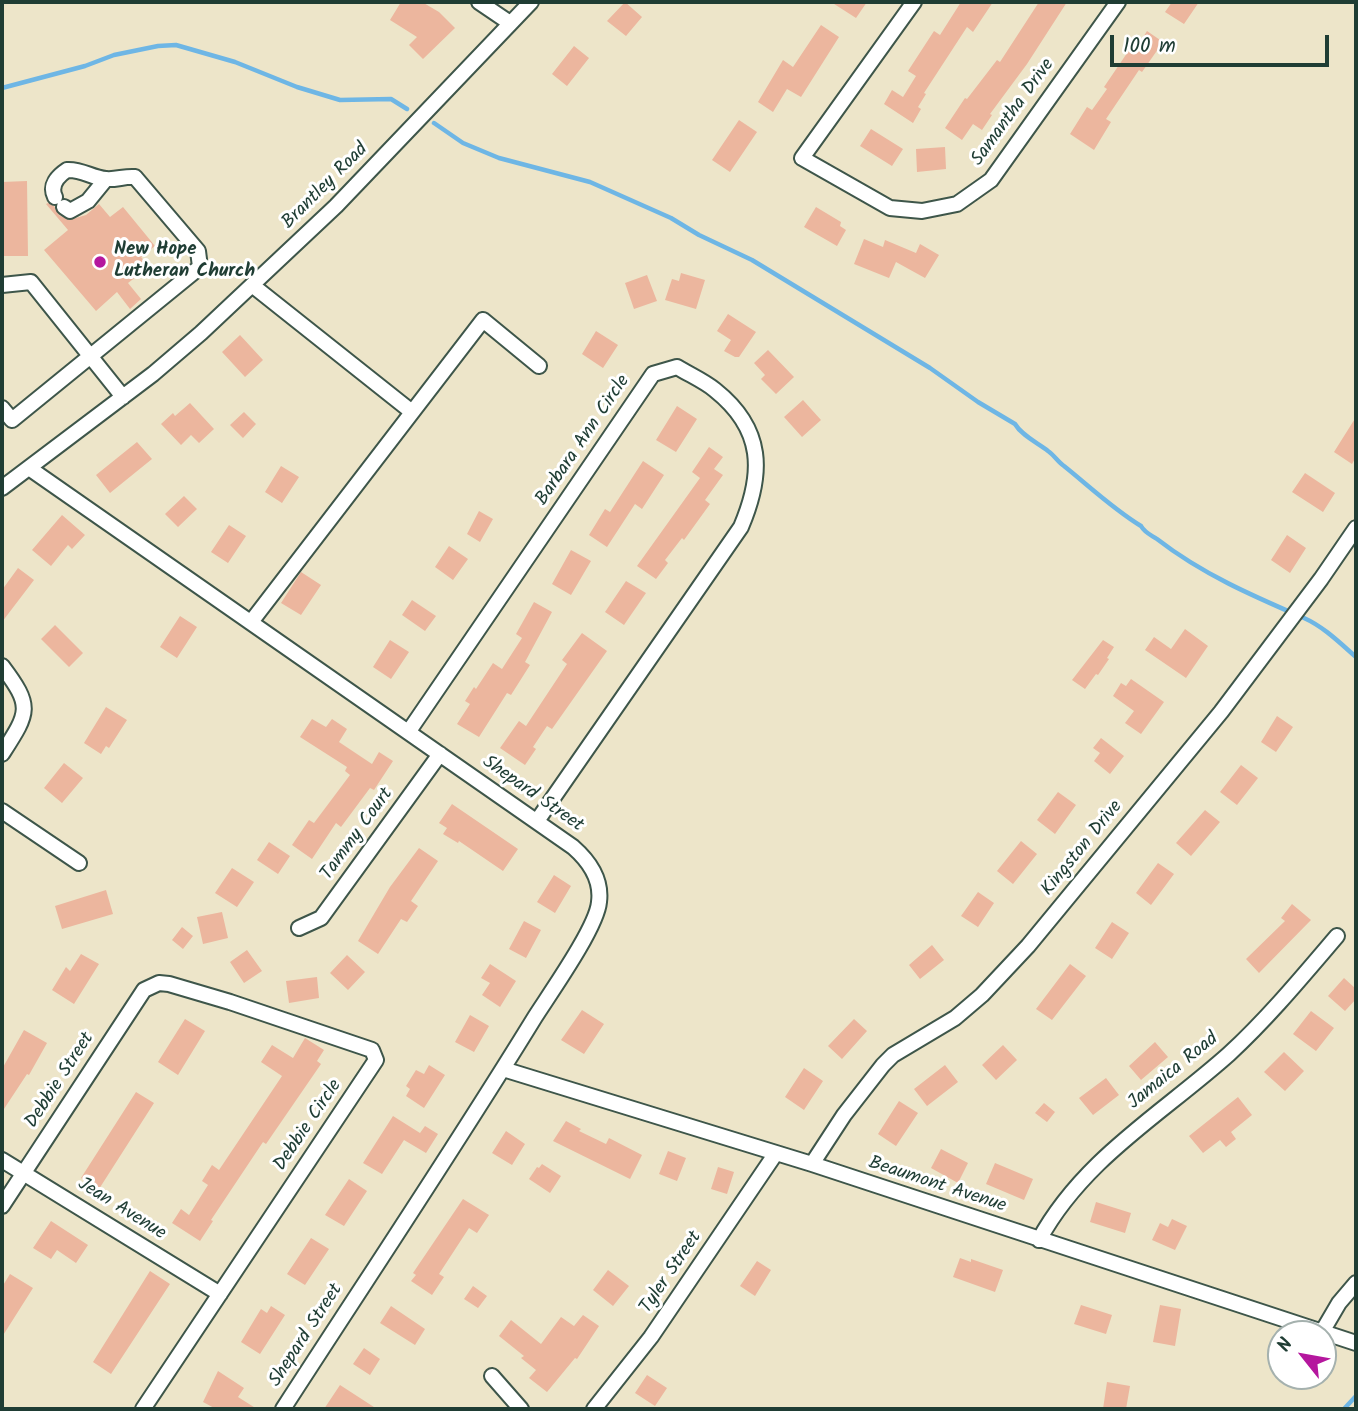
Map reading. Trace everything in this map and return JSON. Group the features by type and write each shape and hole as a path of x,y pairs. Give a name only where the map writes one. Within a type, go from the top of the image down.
{"street":[{"path":"480,2 510,23"},
{"name":"Brantley Road","path":"2,488 191,341 252,285 337,206 531,2"},
{"name":"Samantha Drive","path":"914,2 802,158 890,208 922,211 957,204 991,180 1118,2"},
{"path":"2,408 12,420 200,267 198,251 135,177 106,179 76,169 67,170 54,183 53,190 60,202 70,211 81,206 106,179"},
{"path":"2,285 31,282 122,397"},
{"path":"252,285 412,412"},
{"path":"251,622 483,320 539,366"},
{"name":"Barbara Ann Circle","path":"409,731 653,374 677,367 715,390 745,420 757,460 753,499 741,527 537,821"},
{"name":"Shepard Street","path":"29,468 537,821 588,860 599,890 600,903 571,960 283,1409"},
{"name":"Kingston Drive","path":"812,1164 844,1115 883,1065 894,1055 955,1017 982,995 1028,946 1221,712 1356,528"},
{"path":"2,666 21,691 24,716 2,754"},
{"name":"Tammy Court","path":"299,928 320,918 440,754"},
{"path":"2,811 79,863"},
{"name":"Jamaica Road","path":"1039,1240 1050,1219 1103,1157 1228,1055 1278,1005 1337,936"},
{"name":"Debbie Street","path":"2,1206 144,990 159,983"},
{"name":"Debbie Circle","path":"143,1409 376,1060 372,1050 363,1045 230,1002 159,983"},
{"name":"Beaumont Avenue","path":"503,1069 812,1164 1285,1320"},
{"name":"Tyler Street","path":"594,1409 651,1337 776,1153"},
{"name":"Jean Avenue","path":"2,1160 220,1294"},
{"path":"1329,1320 1356,1283"},
{"name":"Beaumont Avenue","path":"1337,1337 1356,1343"},
{"path":"492,1376 521,1409"}],"building":[{"path":"401,2 422,2 439,12 455,28 423,59 409,45 417,37 390,20"},
{"path":"625,2 642,17 626,36 607,21"},
{"path":"831,2 867,2 856,18"},
{"path":"961,2 993,2 973,32 967,27 924,93 926,94 918,107 921,109 913,123 884,104 892,90 903,97 916,76 908,71 934,31 940,35"},
{"path":"1039,2 1067,2 1027,64 990,114 992,115 982,130 973,124 962,140 945,128 965,98 967,99 997,60 1000,62"},
{"path":"1172,2 1199,2 1184,24 1165,12"},
{"path":"821,25 839,37 801,97 787,89 773,112 758,102 783,60 793,67"},
{"path":"1147,31 1163,42 1142,72 1139,70 1106,119 1111,122 1094,150 1070,134 1087,107 1092,110 1107,89 1104,87 1138,37 1142,39"},
{"path":"574,46 589,58 567,86 552,74"},
{"path":"739,120 757,132 730,172 712,160"},
{"path":"871,129 903,149 892,166 860,146"},
{"path":"945,147 946,169 917,172 916,149"},
{"path":"27,181 28,256 2,256 2,182"},
{"name":"New Hope Lutheran Church","path":"46,204 54,206 59,215 69,220 86,215 99,204 110,217 123,207 155,246 141,257 149,267 128,283 141,299 130,309 117,292 96,311 44,250 68,230"},
{"path":"816,207 841,222 840,226 846,230 837,246 804,227"},
{"path":"864,239 883,247 885,240 916,253 920,244 939,255 925,278 896,262 889,278 854,264"},
{"path":"681,273 705,280 696,309 665,300 672,279 679,281"},
{"path":"647,275 657,301 634,309 625,283"},
{"path":"728,314 756,332 739,357 724,351 731,340 717,331"},
{"path":"596,331 618,345 603,368 582,354"},
{"path":"240,335 263,360 245,377 222,352"},
{"path":"768,350 794,377 776,394 761,379 765,375 754,363"},
{"path":"803,400 821,420 802,437 784,417"},
{"path":"190,403 214,429 199,443 191,435 181,445 161,424"},
{"path":"677,406 697,419 676,452 656,440"},
{"path":"244,412 256,424 243,438 230,425"},
{"path":"1356,417 1356,457 1352,464 1334,452"},
{"path":"137,442 152,459 110,493 96,475"},
{"path":"709,447 723,457 714,469 723,475 705,500 710,504 684,540 682,538 665,560 668,563 656,579 637,566 700,478 692,472"},
{"path":"643,461 664,475 642,509 635,504 607,547 589,535 605,509 610,512"},
{"path":"281,466 299,477 282,503 265,492"},
{"path":"1305,473 1335,493 1323,512 1292,492"},
{"path":"184,496 197,509 178,527 165,514"},
{"path":"479,511 493,519 480,542 467,534"},
{"path":"62,515 85,535 72,549 68,545 51,566 32,550"},
{"path":"229,525 246,536 228,563 211,552"},
{"path":"1287,535 1306,548 1290,573 1271,560"},
{"path":"449,546 468,559 453,580 435,567"},
{"path":"571,550 591,561 571,595 552,584"},
{"path":"18,568 34,580 2,622 2,590"},
{"path":"301,572 321,585 301,615 281,603"},
{"path":"626,581 646,593 624,625 605,612"},
{"path":"412,600 436,616 425,631 402,615"},
{"path":"534,602 552,612 525,662 530,665 511,695 507,693 479,737 457,724 470,704 465,701 493,663 502,669 522,638 516,634"},
{"path":"180,616 197,627 177,658 160,647"},
{"path":"55,625 83,653 69,667 41,639"},
{"path":"1185,629 1208,646 1186,678 1145,650 1154,637 1171,649"},
{"path":"582,633 607,651 552,729 547,726 525,765 500,748 519,721 526,726 567,664 562,660"},
{"path":"390,640 409,652 391,679 373,667"},
{"path":"1103,640 1114,647 1098,675 1096,674 1085,689 1072,680"},
{"path":"1131,679 1164,702 1141,734 1125,723 1134,711 1113,696 1121,683 1126,686"},
{"path":"106,707 127,720 109,748 106,746 101,754 84,743"},
{"path":"1277,716 1293,727 1276,752 1261,742"},
{"path":"312,719 326,727 332,719 347,729 339,742 372,764 379,752 393,761 374,790 370,788 341,827 336,823 312,859 292,845 309,820 314,823 350,775 345,771 347,767 300,737"},
{"path":"1101,738 1124,756 1110,774 1094,761 1100,753 1093,748"},
{"path":"64,763 83,778 62,803 44,788"},
{"path":"1241,765 1258,778 1237,805 1220,792"},
{"path":"1058,792 1076,805 1055,834 1037,820"},
{"path":"452,804 518,849 503,871 459,841 458,843 443,834 447,828 439,823"},
{"path":"1205,810 1220,822 1191,856 1176,843"},
{"path":"1021,841 1037,854 1013,884 997,871"},
{"path":"269,842 290,856 278,874 257,860"},
{"path":"419,848 438,861 411,901 418,906 407,922 401,919 378,954 358,941 390,887"},
{"path":"1158,863 1174,874 1151,905 1136,893"},
{"path":"232,868 254,882 237,907 215,893"},
{"path":"554,875 571,886 555,913 537,902"},
{"path":"106,890 113,914 62,929 55,906"},
{"path":"978,892 994,903 978,927 961,916"},
{"path":"1292,904 1311,920 1259,973 1246,959 1285,921 1281,918"},
{"path":"222,912 228,938 203,944 197,917"},
{"path":"524,921 541,930 526,958 509,949"},
{"path":"1112,922 1129,933 1112,959 1095,948"},
{"path":"182,927 193,936 183,949 172,940"},
{"path":"932,945 944,960 920,979 909,965"},
{"path":"247,950 262,971 244,983 230,962"},
{"path":"81,954 99,964 74,1004 52,990 66,967 70,971"},
{"path":"347,955 365,972 348,990 330,973"},
{"path":"490,964 516,981 500,1007 482,995 490,983 481,978"},
{"path":"1070,964 1086,976 1052,1020 1036,1009"},
{"path":"317,977 319,998 289,1003 286,981"},
{"path":"1344,978 1356,989 1356,999 1345,1011 1328,996"},
{"path":"582,1010 604,1024 584,1054 561,1040"},
{"path":"1311,1011 1334,1028 1316,1051 1293,1034"},
{"path":"470,1015 489,1026 474,1052 455,1042"},
{"path":"185,1019 205,1031 178,1075 158,1062"},
{"path":"854,1019 867,1031 842,1059 828,1046"},
{"path":"24,1030 47,1043 29,1075 27,1074 2,1112 2,1069"},
{"path":"305,1038 324,1050 317,1061 321,1064 266,1144 263,1142 200,1241 172,1223 181,1209 189,1215 208,1185 202,1181 212,1165 219,1170 282,1076 261,1062 272,1045 293,1058"},
{"path":"1155,1042 1168,1057 1141,1080 1129,1066"},
{"path":"1003,1045 1017,1060 996,1080 982,1065"},
{"path":"1284,1052 1304,1071 1285,1091 1264,1072"},
{"path":"429,1065 445,1075 424,1108 406,1096 410,1089 406,1086 416,1070 424,1074"},
{"path":"945,1065 958,1082 927,1106 914,1089"},
{"path":"804,1068 823,1081 804,1110 785,1097"},
{"path":"1106,1078 1119,1095 1093,1115 1079,1098"},
{"path":"136,1092 154,1103 99,1189 81,1178"},
{"path":"1238,1097 1252,1115 1231,1132 1236,1139 1226,1147 1220,1140 1203,1153 1189,1136"},
{"path":"899,1101 918,1113 896,1146 878,1134"},
{"path":"1044,1103 1055,1112 1047,1122 1035,1113"},
{"path":"393,1116 420,1133 425,1126 438,1134 426,1153 404,1140 382,1174 363,1163"},
{"path":"566,1121 581,1129 579,1131 606,1144 609,1138 642,1155 630,1179 553,1141"},
{"path":"506,1131 525,1144 512,1165 492,1153"},
{"path":"941,1149 968,1163 958,1183 931,1168"},
{"path":"668,1151 686,1158 677,1181 659,1174"},
{"path":"995,1163 1033,1179 1024,1200 986,1184"},
{"path":"542,1164 561,1176 550,1193 529,1179"},
{"path":"718,1167 734,1172 727,1194 711,1189"},
{"path":"349,1179 367,1191 344,1226 325,1215"},
{"path":"463,1199 489,1215 477,1233 469,1228 439,1274 444,1277 432,1295 411,1281 416,1275 413,1273"},
{"path":"1096,1202 1131,1213 1125,1233 1090,1222"},
{"path":"1172,1219 1187,1226 1175,1250 1152,1240 1160,1223 1168,1227"},
{"path":"51,1221 88,1245 76,1263 57,1250 51,1259 33,1248"},
{"path":"311,1238 329,1249 305,1285 287,1274"},
{"path":"960,1258 1003,1270 995,1292 953,1277"},
{"path":"757,1261 771,1270 755,1296 740,1286"},
{"path":"608,1270 629,1286 613,1306 593,1290"},
{"path":"150,1271 170,1284 111,1374 93,1362"},
{"path":"10,1274 33,1288 2,1337 2,1287"},
{"path":"473,1286 487,1296 478,1308 464,1299"},
{"path":"1081,1305 1112,1315 1106,1334 1074,1324"},
{"path":"1160,1305 1181,1309 1175,1346 1153,1342"},
{"path":"271,1306 285,1315 260,1354 241,1342 261,1309 267,1313"},
{"path":"391,1306 425,1329 415,1345 380,1323"},
{"path":"583,1315 599,1326 577,1359 575,1358 547,1392 529,1378 536,1370 521,1358 524,1356 499,1336 511,1320 541,1344 561,1317 574,1326"},
{"path":"364,1348 380,1359 370,1375 353,1364"},
{"path":"218,1371 244,1388 238,1397 257,1409 216,1409 203,1402"},
{"path":"647,1375 667,1388 655,1406 635,1393"},
{"path":"1107,1382 1130,1386 1126,1409 1103,1409"},
{"path":"340,1385 377,1409 324,1409"}],"waterway":[{"path":"2,88 85,66 114,55 176,45 235,62 297,87 340,100 391,99 407,109"},
{"path":"434,123 463,143 499,158 590,182 671,218 699,235 752,260 930,368 1015,424 1111,505 1174,552 1228,583 1311,622 1356,657"},
{"path":"1344,1409 1356,1396"}],"place":[{"name":"New Hope Lutheran Church","path":"100,262"}]}
